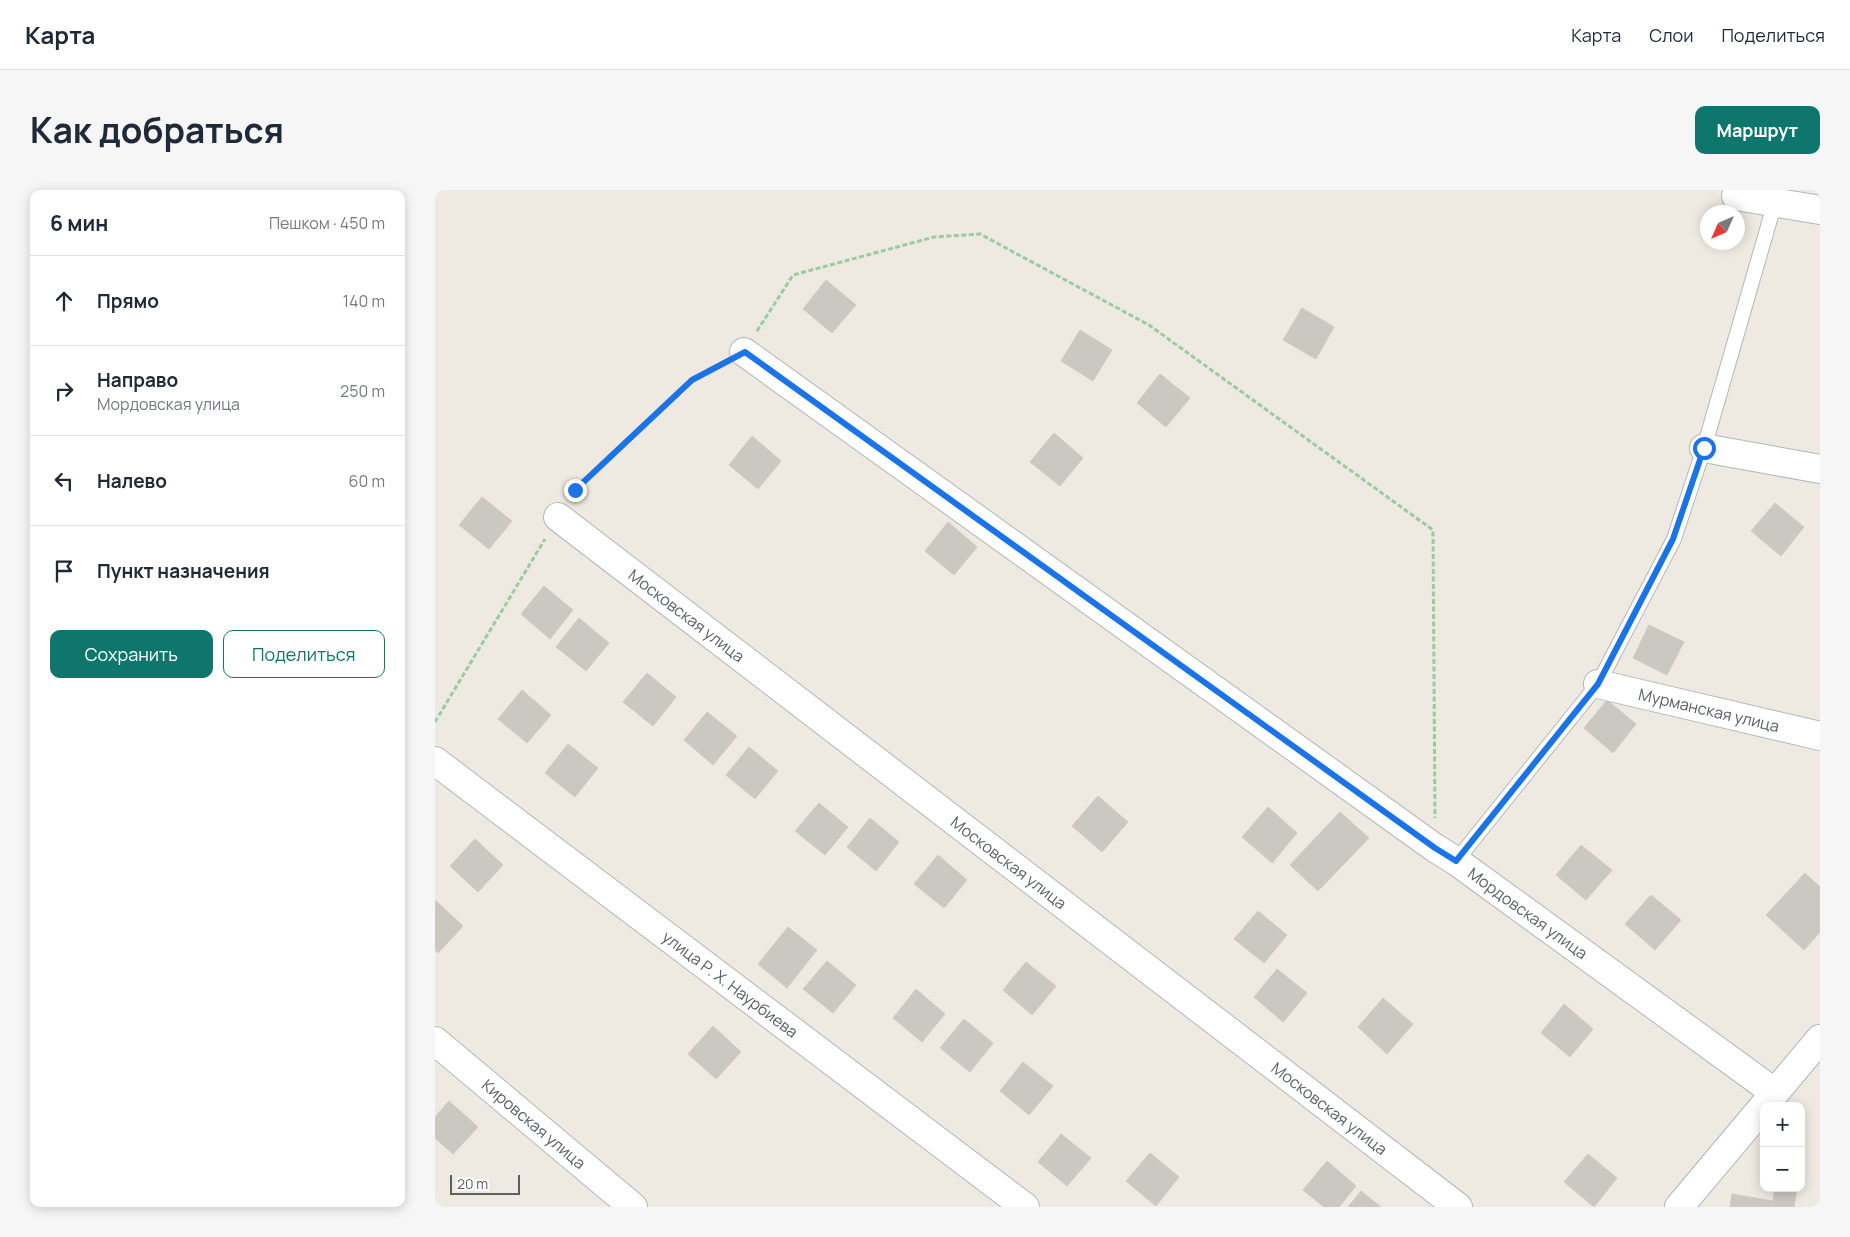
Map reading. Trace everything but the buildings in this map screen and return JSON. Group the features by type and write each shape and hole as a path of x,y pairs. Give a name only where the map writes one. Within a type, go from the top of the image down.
{"street":[{"path":"1736,196 1820,210"},
{"name":"Мордовская улица","path":"745,352 1774,1092"},
{"path":"1704,448 1820,469"},
{"name":"Московская улица","path":"558,517 1458,1207"},
{"name":"Мурманская улица","path":"1598,684 1820,736"},
{"name":"улица Р. Х. Наурбиева","path":"435,761 1025,1207"},
{"path":"1679,1207 1820,1039"},
{"name":"Кировская улица","path":"435,1041 633,1207"}],"lane":[{"path":"1446,855 1598,684 1673,539 1704,448 1775,202"}],"path":[{"path":"435,722 575,490 692,380 745,352 793,275 934,237 980,234 1149,325 1433,530 1446,855"}],"route":[{"path":"575,490 692,380 745,352 1435,848 1456,861 1598,684 1673,539 1704,448"}]}
